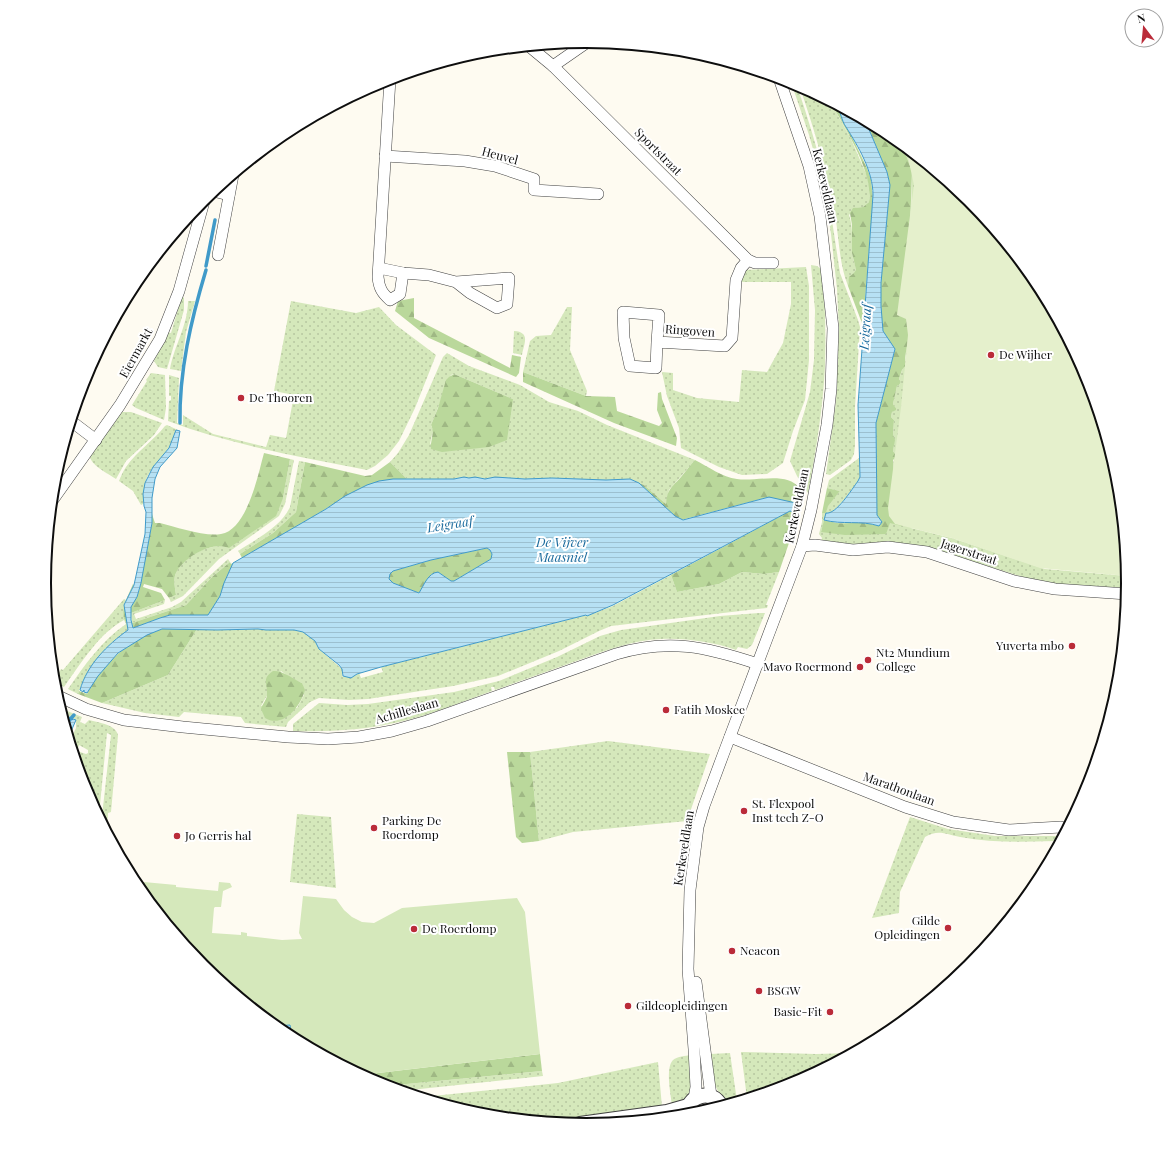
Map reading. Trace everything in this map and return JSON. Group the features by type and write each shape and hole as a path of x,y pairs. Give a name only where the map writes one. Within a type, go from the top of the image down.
{"street":[{"path":"552,66 578,48"},
{"name":"Sportstraat","path":"535,51 748,260"},
{"name":"Kerkeveldlaan","path":"690,1106 696,1087 688,969 689,930 691,875 698,827 704,806 802,546 811,510 828,425 833,328 820,216 809,166 781,85"},
{"path":"390,86 379,287 383,294 390,300 400,294 403,272"},
{"name":"Heuvel","path":"385,156 465,161 495,166 534,179 534,190 598,194"},
{"path":"218,255 232,182"},
{"path":"221,193 229,195"},
{"name":"Eiermarkt","path":"59,491 141,373 160,339 179,291 200,214"},
{"path":"748,260 755,263 773,263"},
{"name":"Ringoven","path":"657,342 725,346 732,338 736,280 748,260"},
{"path":"379,268 429,275 456,282 510,278 507,304 497,308 470,293 456,282"},
{"name":"Ringoven","path":"623,312 659,314 657,342 656,368 630,366 624,338 623,312"},
{"path":"75,424 96,440"},
{"name":"Jagerstraat","path":"802,546 815,545 853,550 888,547 927,552 1014,581 1055,589 1121,594"},
{"name":"Achilleslaan","path":"64,699 86,709 124,720 280,737 328,739 359,737 392,731 427,721 616,654 641,647 671,645 695,647 721,652 758,664"},
{"name":"Marathonlaan","path":"730,737 905,807 953,822 1009,830 1062,828"},
{"name":"Kerkeveldlaan","path":"689,930 720,1101"},
{"path":"672,1111 690,1106 699,1096 718,1101"}],"green space":[{"path":"794,90 799,93 808,119 825,180 822,181 809,135"},
{"path":"802,94 835,109 851,139 867,176 870,189 869,202 863,207 855,208 849,215 853,258 856,271 850,278 848,286 841,259 835,214 828,181 815,133"},
{"path":"834,109 841,114 871,179 873,199 863,326 848,286 849,277 856,270 852,253 852,225 850,213 853,208 863,207 869,202 869,190 863,165"},
{"path":"869,129 906,155 912,171 907,317 911,321 905,366 899,379 901,382 897,386 893,404 896,410 892,412 891,417 894,420 893,435 895,440 893,451 895,458 893,460 893,464 902,526 890,523 886,534 845,535 821,532 824,520 837,523 863,523 878,526 882,522 877,515 876,423 895,349 883,331 881,306 881,283 890,185 887,172"},
{"path":"906,155 939,181 967,208 911,528 952,538 1045,569 1121,575 1121,588 1057,584 1026,578 924,546 896,543 848,544 821,541 822,538 819,534 822,522 822,513 826,513 827,506 840,491 827,488 829,480 859,458 860,477 858,481 839,506 830,513 826,514 821,532 890,522 895,524 895,475 893,464 895,454 893,451 894,420 891,417 892,412 896,408 893,404 897,386 901,382 899,379 905,362 909,320 912,171"},
{"name":"De Wijher","path":"908,156 939,181 988,230 1031,286 1066,346 1093,411 1103,445 1111,479 1116,513 1120,548 1121,575 1040,568 952,538 895,524 889,516 888,508 901,407 908,335 906,319 897,315 914,185"},
{"path":"828,194 840,273 860,327 855,407 854,454 851,460 830,475 826,474 836,402 839,330 837,289 825,195"},
{"path":"811,265 817,266 821,269 823,274 825,354 821,414 808,493 797,476 790,461 810,392 814,360 815,310"},
{"path":"806,267 809,286 809,360 805,400 783,463 767,474 742,475 719,467 681,448 679,428 667,396 662,372 673,373 673,390 697,398 739,402 742,370 767,372 783,343 791,304 791,282 740,282 745,270"},
{"path":"182,296 184,298 184,310 167,369 158,367 154,361 168,332 171,333"},
{"path":"414,298 414,318 510,368 512,355 521,357 519,373 516,377 429,338 395,311 398,301"},
{"path":"188,301 195,301 186,332 181,371 170,369 174,352 186,319"},
{"path":"291,301 356,313 379,307 396,325 436,355 415,408 399,441 388,455 375,466 367,470 241,444 168,421 169,401 171,400 171,396 169,396 169,375 179,378 177,423 183,425 183,415 213,434 266,447 270,435 286,438 294,395 274,391"},
{"path":"567,307 572,307 570,350 587,391 586,396 523,372 530,341 536,336 551,335"},
{"path":"514,331 525,336 522,355 513,353"},
{"path":"447,353 469,366 520,385 549,402 578,411 607,425 695,460 669,490 666,504 644,485 630,479 525,479 495,477 485,479 464,477 454,479 407,479 390,462 398,453 409,435 443,357","holes":["454,374 513,399 430,444 433,430 431,425 451,375"]},
{"path":"523,372 586,396 615,397 617,411 659,426 662,423 657,410 658,393 661,392 662,399 677,438 676,446 614,423 523,382"},
{"path":"151,373 165,375 166,408 164,420 132,405"},
{"path":"454,374 513,399 507,440 489,447 442,452 431,449 433,431 431,425 438,408 446,380"},
{"path":"122,412 131,412 162,423 154,435 126,461 116,479 96,466 90,456"},
{"path":"167,425 178,430 176,430 169,448 153,467 147,477 144,489 143,504 141,505 133,491 119,481 130,461"},
{"path":"264,453 290,459 283,498 276,516 229,548 222,546 207,549 185,561 175,575 174,584 176,595 169,598 162,589 144,584 143,587 161,593 165,600 131,613 131,607 139,591 152,523 152,514 155,523 199,533 214,535 230,530 238,523 250,500"},
{"path":"290,459 294,460 285,504 279,516 219,559 183,596 171,602 169,598 176,595 174,584 175,575 190,556 211,547 226,546 283,498"},
{"path":"695,460 731,478 744,480 779,478 794,483 799,488 802,495 802,500 801,499 790,540 779,572 764,574 742,572 719,584 677,592 671,575 790,511 769,497 681,520 639,483 644,485 666,504 670,489"},
{"path":"299,461 305,462 296,512 273,533 240,554 238,551 274,527 286,514 290,507"},
{"path":"305,462 365,476 372,475 390,462 407,479 380,482 358,490 242,558 240,554 273,533 296,512"},
{"path":"827,488 840,491 828,506 826,513 822,513"},
{"path":"487,548 492,554 491,559 454,581 451,581 438,572 431,575 419,593 393,583 389,579 390,574 393,571 431,560"},
{"path":"228,559 230,562 212,577 186,605 132,623 131,613 165,600 164,604 134,614 136,619 172,607 181,602"},
{"path":"230,562 231,564 233,563 220,596 208,615 170,615 133,628 132,623 186,605 212,577"},
{"path":"742,572 764,574 779,572 766,605 768,605 767,608 611,626 559,651 498,676 453,686 368,699 349,700 319,698 310,702 288,722 286,727 245,723 241,717 184,712 179,717 145,713 102,703 168,675 197,629 294,630 303,632 315,641 319,649 342,669 343,677 345,676 351,678 359,673 361,678 383,672 381,667 587,616 613,606 671,575 677,592 719,584","holes":["281,671 292,679 302,683 304,695 297,708 261,706"]},
{"path":"133,584 134,585 125,602 127,598"},
{"path":"124,599 126,600 124,605 124,620 98,641 64,687 61,685 59,673 61,669 63,670"},
{"path":"124,606 127,621 125,622 123,612"},
{"path":"765,613 752,645 747,649 738,647 736,650 709,643 680,639 640,641 609,650 495,690 494,687 491,687 492,691 411,719 360,729 293,731 293,724 319,703 347,705 368,704 454,692 499,681 557,657 600,636 621,630 720,616"},
{"path":"127,621 128,630 104,650 86,675 78,694 68,689 94,654 109,638 126,624 125,622"},
{"path":"162,629 197,629 168,675 102,703 78,694 79,691 87,694 97,676 112,659 130,644 148,634"},
{"path":"273,671 284,673 302,683 305,690 300,703 295,709 285,718 278,721 272,721 265,718 261,709 267,696 266,679"},
{"path":"67,711 82,717 80,722 85,724 89,720 110,726 114,728 118,735 111,812 108,813 107,823 102,812 111,735 107,733 100,806 78,751 86,754 88,753 88,750 79,745 77,750 73,735 76,728 76,720 69,716 68,717"},
{"path":"608,741 710,754 687,821 573,832 539,841 530,752"},
{"path":"507,752 530,752 539,841 522,843 516,837"},
{"path":"297,814 331,817 336,888 290,882"},
{"path":"910,817 948,829 995,836 1057,836 1054,842 1018,842 972,839 942,833 934,833 925,837 900,892 899,913 872,918"},
{"path":"142,882 218,891 219,882 230,883 232,887 223,891 221,907 214,908 212,933 241,935 241,932 247,933 247,936 282,940 302,939 299,933 303,896 336,899 344,910 352,917 362,922 374,923 402,908 517,898 525,912 540,1054 373,1074 349,1063 289,1028 233,985 184,936"},
{"path":"741,1052 840,1053 823,1063 791,1077 746,1093"},
{"path":"730,1053 736,1096 728,1099 722,1096 718,1091 713,1077 710,1054"},
{"path":"540,1054 542,1071 400,1085 373,1074"},
{"path":"691,1055 692,1086 686,1099 672,1106 669,1069 673,1060 682,1056"},
{"path":"658,1062 662,1107 585,1118 551,1117 482,1108 434,1096 558,1083"},
{"path":"542,1071 543,1076 413,1090 400,1085"}],"water":[{"name":"Leigraaf","path":"839,112 869,129 887,172 890,185 881,283 881,306 883,331 895,349 876,423 877,515 882,522 879,526 865,523 824,520 826,513 830,513 839,506 860,477 858,405 873,195 868,168 844,124"},
{"name":"De Vijver Maasniel","path":"176,430 180,431 177,448 160,467 155,479 152,498 152,523 141,583 137,597 131,607 131,620 133,628 170,615 208,615 220,596 233,563 326,509 345,496 379,481 393,479 454,479 464,477 485,479 495,477 525,479 630,479 639,483 675,516 683,520 769,497 796,503 793,512 790,511 613,605 587,616 586,615 381,667 357,674 351,678 343,676 342,669 339,665 319,649 315,641 303,632 294,630 258,629 162,629 147,635 118,653 98,676 87,693 84,692 84,690 83,692 80,690 83,681 93,664 105,649 128,630 124,605 134,585 145,534 146,512 143,494 145,483 153,467 169,448","holes":["487,548 492,554 491,559 454,581 451,581 438,572 435,573 427,580 419,593 393,583 389,579 390,574 393,571 431,560"]},
{"path":"68,718 76,720 72,730 69,721"}],"waterway":[{"path":"206,266 215,220"},
{"path":"180,423 180,404 187,346 195,308 206,270"},
{"path":"69,721 74,715"}],"place":[{"name":"De Wijher","path":"991,355"},
{"name":"De Thooren","path":"241,398"},
{"name":"Yuverta mbo","path":"1072,646"},
{"name":"Nt2 Mundium College","path":"868,660"},
{"name":"Mavo Roermond","path":"860,667"},
{"name":"Fatih Moskee","path":"666,710"},
{"name":"St. Flexpool Inst tech Z-O","path":"744,811"},
{"name":"Parking De Roerdomp","path":"374,828"},
{"name":"Jo Gerris hal","path":"177,836"},
{"name":"Gilde Opleidingen","path":"948,928"},
{"name":"De Roerdomp","path":"414,929"},
{"name":"Neacon","path":"732,951"},
{"name":"BSGW","path":"759,991"},
{"name":"Gildeopleidingen","path":"628,1006"},
{"name":"Basic-Fit","path":"830,1012"}]}
